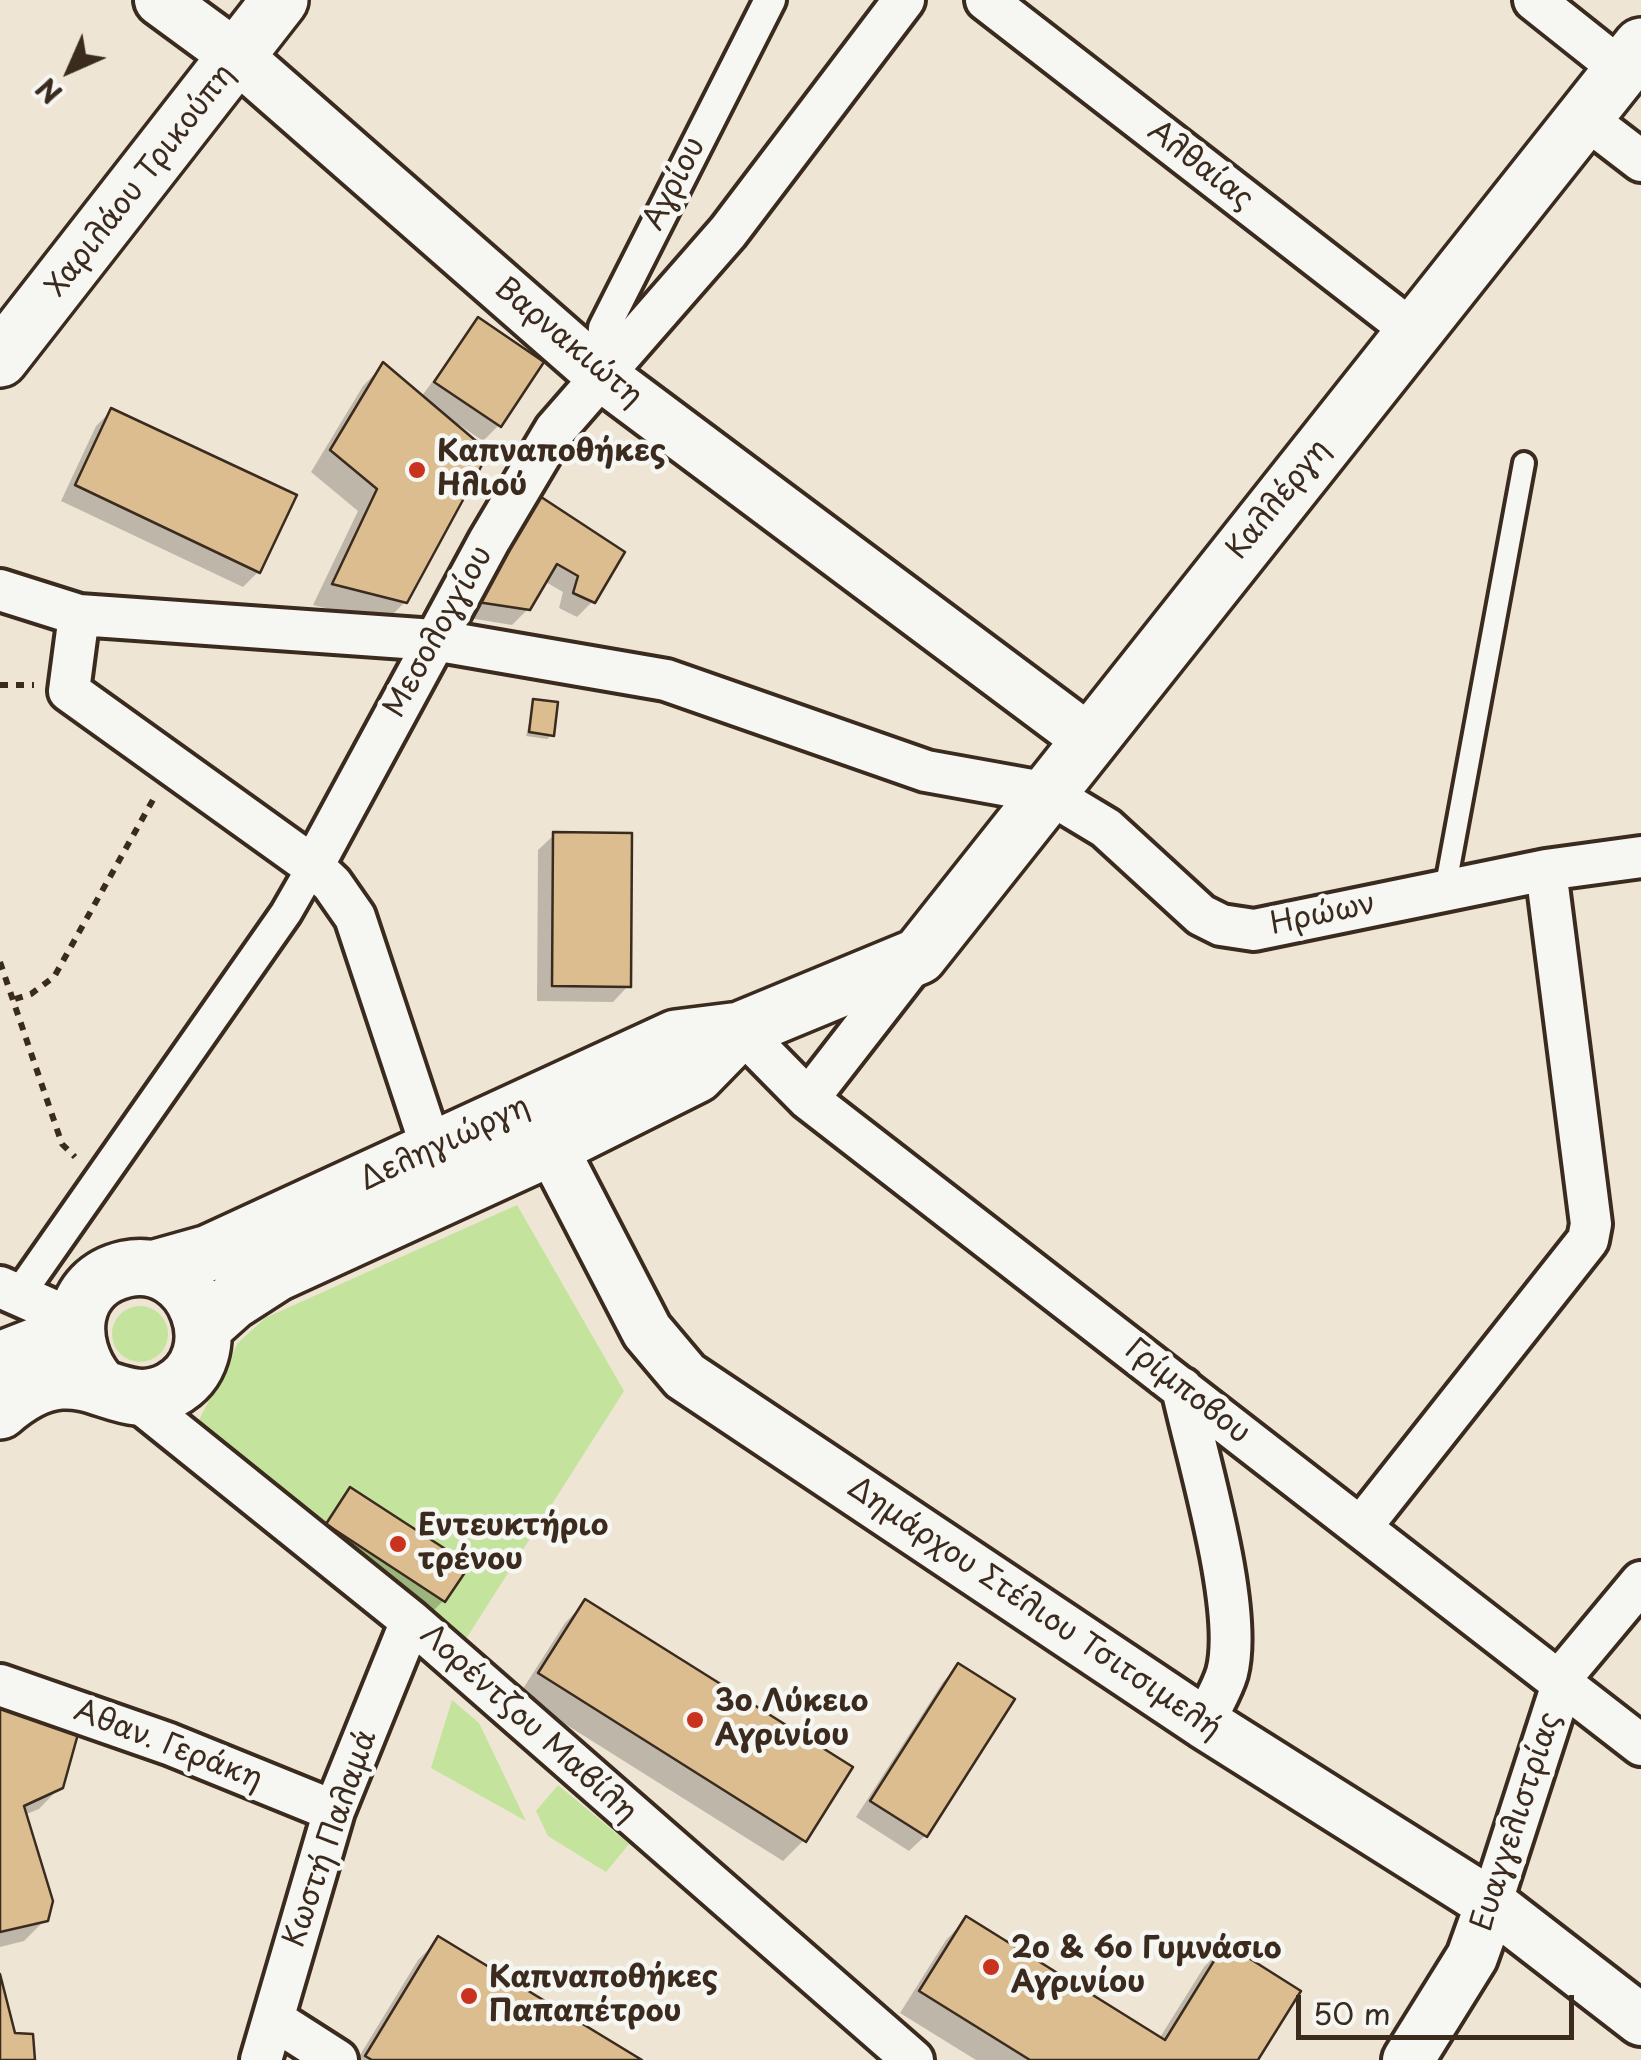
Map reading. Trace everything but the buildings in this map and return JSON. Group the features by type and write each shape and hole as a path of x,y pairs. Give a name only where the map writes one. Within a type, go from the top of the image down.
{"main road":[{"name":"Χαριλάου Τρικούπη","path":"0,359 239,58 280,0"},
{"name":"Καλλέργη","path":"919,956 1632,58"},
{"name":"Δεληγιώργη","path":"152,1269 209,1253 439,1172 541,1126 696,1074 740,1030 919,956"},
{"name":"Δεληγιώργη","path":"204,1327 232,1302 439,1172"},
{"path":"0,1411 52,1381 154,1397 188,1377 199,1360 204,1327 197,1302 184,1286 152,1269 135,1267 103,1278 80,1304 75,1326 84,1366 116,1390"},
{"path":"3,1358 75,1326"}],"street":[{"name":"Βαρνακιώτη","path":"160,0 239,58 600,375 1088,739"},
{"name":"Αγρίου","path":"600,375 604,328 770,0"},
{"name":"Μεσολογγίου","path":"7,1291 100,1177 286,912 434,640 555,430 728,232 904,0"},
{"name":"Αλθαίας","path":"986,0 1414,332"},
{"path":"1534,0 1632,58"},
{"path":"1585,118 1641,161"},
{"name":"Ηρώων","path":"0,590 79,616 434,640 666,680 926,772 1048,793 1091,816 1189,906 1222,925 1254,930 1546,870 1641,857"},
{"path":"79,616 69,691 313,866 355,917 439,1172"},
{"path":"1361,1527 1588,1240 1591,1224 1546,870"},
{"path":"808,1099 919,956"},
{"name":"Γρίμποβου","path":"740,1030 808,1099 1641,1746"},
{"name":"Δημάρχου Στέλιου Τσιτσιμελή","path":"541,1126 647,1330 685,1376 1204,1723 1492,1904 1641,2020"},
{"path":"7,1291 75,1326"},
{"path":"3,1358 12,1311 7,1291"},
{"path":"1182,1388 1228,1596 1231,1642 1226,1674 1204,1723"},
{"name":"Λορέντζου Μαβίλη","path":"116,1390 411,1621 913,2060"},
{"name":"Ευαγγελιστρίας","path":"1408,2060 1456,1986 1492,1904 1561,1684 1573,1660 1641,1582"},
{"name":"Κωστή Παλαμά","path":"261,2060 334,1811 411,1621"},
{"name":"Αθαν. Γεράκη","path":"0,1685 169,1744 334,1811"},
{"path":"273,2019 337,2060"}],"lane":[{"path":"1445,890 1524,463"}],"path":[{"path":"15,999 31,994 54,976 172,766"},
{"path":"0,962 62,1144 100,1177"}],"green space":[{"path":"517,1205 624,1391 464,1642 197,1424 238,1343 265,1318"},
{"path":"140,1306 160,1314 168,1334 160,1354 140,1362 120,1354 112,1334 120,1314"},
{"path":"452,1700 479,1723 526,1821 431,1768"},
{"path":"558,1785 629,1844 606,1872 548,1836 536,1811"}],"place":[{"name":"Καπναποθήκες Ηλιού","path":"417,470"},
{"name":"Εντευκτήριο τρένου","path":"398,1544"},
{"name":"3ο Λύκειο Αγρινίου","path":"695,1720"},
{"name":"2ο & 6ο Γυμνάσιο Αγρινίου","path":"991,1967"},
{"name":"Καπναποθήκες Παπαπέτρου","path":"469,1996"}]}
